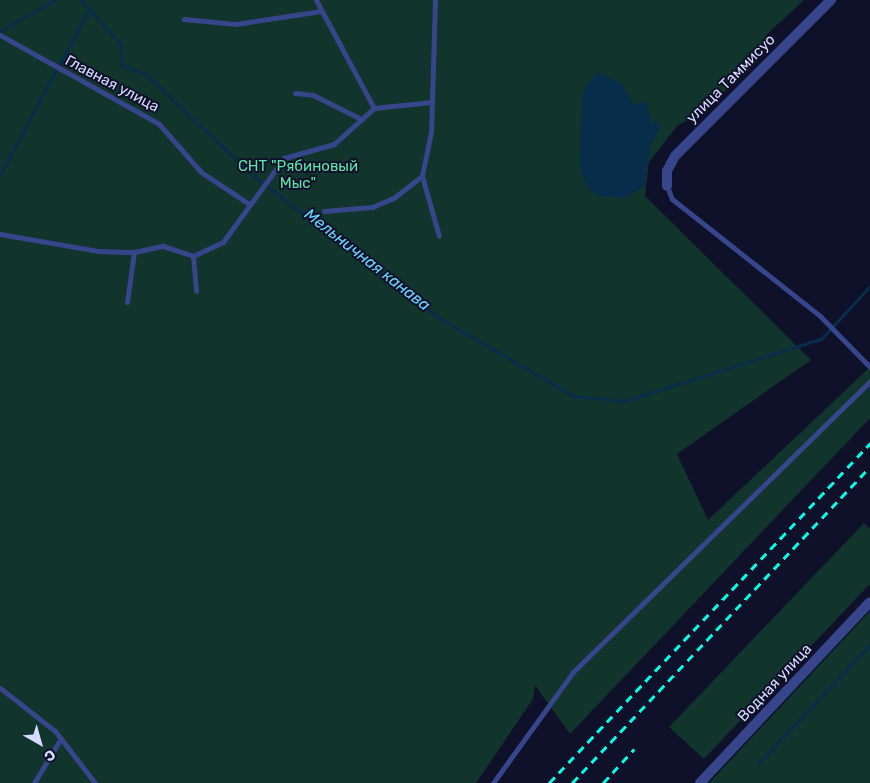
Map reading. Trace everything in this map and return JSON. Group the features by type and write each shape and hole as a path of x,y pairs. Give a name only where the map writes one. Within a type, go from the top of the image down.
{"street":[{"name":"улица Таммисуо","path":"667,186 667,171 675,156 832,0"},
{"name":"Водная улица","path":"700,783 870,602"}],"lane":[{"path":"316,0 374,108"},
{"path":"435,0 432,102 422,176 439,236"},
{"path":"184,20 236,24 321,10"},
{"name":"Главная улица","path":"0,35 159,124 201,172 249,204"},
{"path":"295,93 312,96 360,118"},
{"path":"0,234 134,252 163,246 193,256 223,242 284,158 334,144 360,118 374,108 432,102"},
{"path":"324,211 372,206 396,197 422,176"},
{"path":"667,186 672,199 734,252 820,316 870,367"},
{"path":"127,302 134,252"},
{"path":"193,256 196,291"},
{"path":"492,783 573,672 870,381"},
{"path":"0,689 61,738 93,782"},
{"path":"34,783 61,738"}],"green space":[{"name":"СНТ \"Рябиновый Мыс\"","path":"0,0 804,0 767,34 758,61 700,114 678,125 649,162 645,196 811,360 677,454 708,520 870,367 870,418 570,734 535,685 533,699 476,783 0,783"},
{"path":"864,523 870,529 870,584 704,759 669,727"},
{"path":"870,611 870,783 709,783"}],"water":[{"path":"597,72 623,84 633,104 647,102 651,124 657,120 661,127 650,145 645,186 625,198 598,196 588,188 580,169 581,106 585,88"}],"waterway":[{"path":"0,31 55,0"},
{"name":"Мельничная канава","path":"81,0 121,44 122,65 146,74 255,177 443,320 574,396 625,401 821,339 870,286"},
{"path":"0,175 89,9"},
{"path":"759,763 870,645"}],"railway":[{"path":"549,783 870,443"},
{"path":"572,783 870,467"},
{"path":"603,783 634,749"}]}
